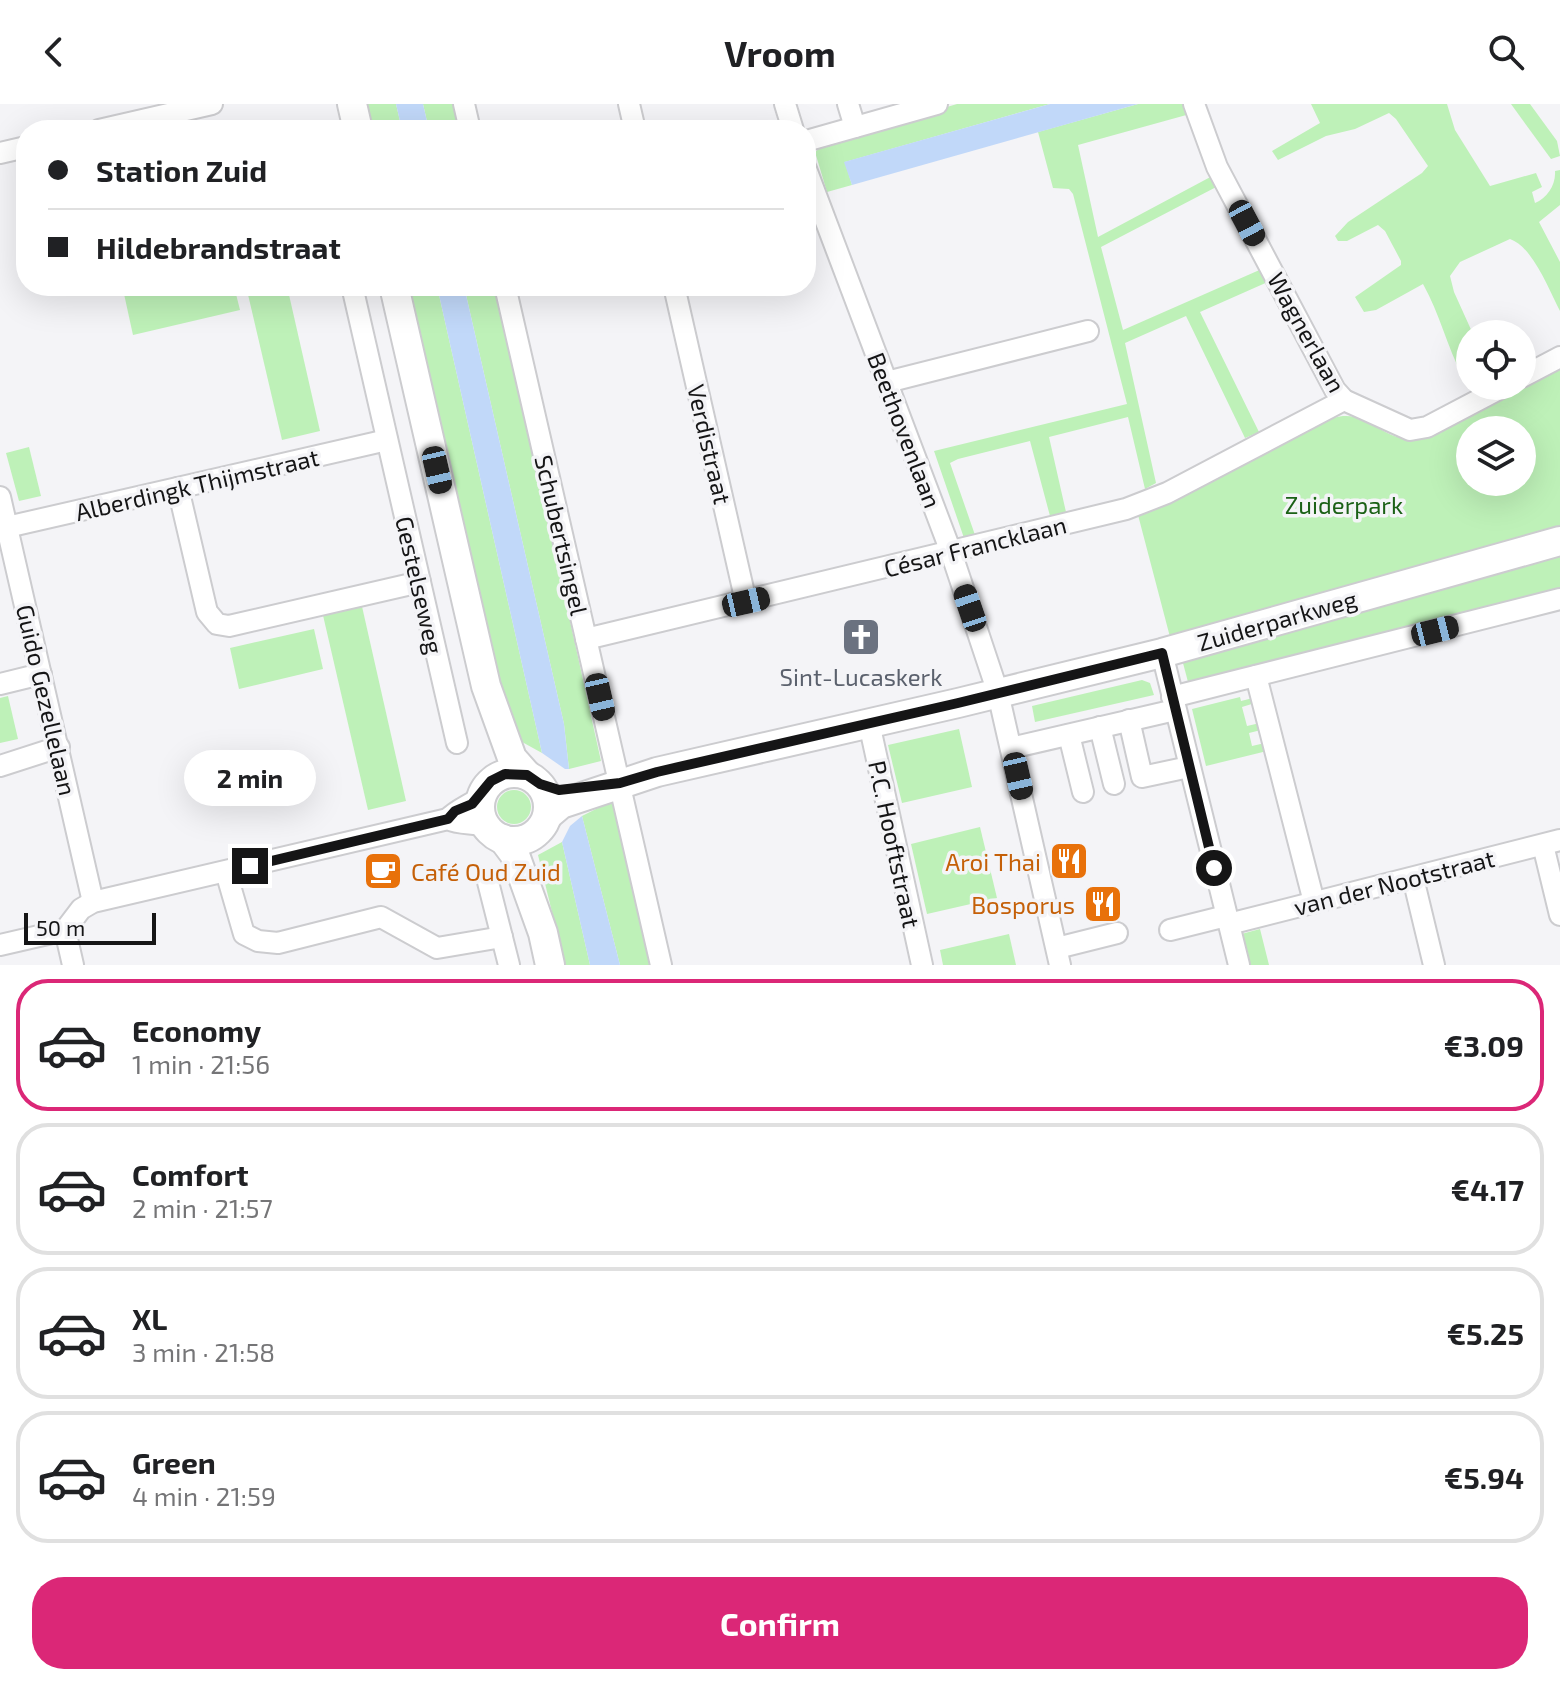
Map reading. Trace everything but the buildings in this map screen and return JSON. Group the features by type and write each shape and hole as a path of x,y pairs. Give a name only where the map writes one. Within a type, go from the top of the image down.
{"street":[{"path":"142,120 212,104"},
{"path":"848,104 855,127"},
{"path":"816,138 937,104"},
{"name":"Wagnerlaan","path":"1194,104 1217,167 1335,390 1344,400 1410,430 1427,427 1478,400"},
{"name":"Beethovenlaan","path":"816,195 951,552 998,693 1058,956"},
{"name":"Gestelseweg","path":"354,296 457,743"},
{"name":"Gestelseweg","path":"396,296 486,686 512,758 534,779"},
{"name":"Schubertsingel","path":"507,296 661,965"},
{"name":"Verdistraat","path":"676,296 746,602"},
{"path":"887,382 1088,331"},
{"path":"1536,370 1560,357"},
{"name":"César Francklaan","path":"586,639 1126,509 1167,493 1344,400"},
{"name":"Alberdingk Thijmstraat","path":"7,527 387,440"},
{"path":"178,488 207,612 217,624 229,626 420,582"},
{"name":"Guido Gezellelaan","path":"0,498 93,902"},
{"name":"Zuiderparkweg","path":"543,823 561,804 657,772 1162,653 1560,541"},
{"name":"Zuiderparkweg","path":"1011,748 1129,720 1256,676 1560,599"},
{"path":"1162,653 1239,965"},
{"path":"0,684 41,674"},
{"path":"1256,676 1314,902"},
{"name":"Gestelseweg","path":"486,686 483,707 494,762 486,788"},
{"path":"1129,720 1142,777 1189,767"},
{"name":"P.C. Hooftstraat","path":"869,723 922,965"},
{"path":"1100,727 1114,784"},
{"path":"1069,735 1083,792"},
{"path":"0,766 59,747"},
{"path":"0,945 65,930 81,909 93,902 448,819 455,811 472,804 486,788 512,772 534,779 547,798 543,823 533,850 543,908 543,933"},
{"name":"Zuiderparkweg","path":"534,779 559,790 620,783"},
{"path":"486,788 480,812 515,855 543,933 550,965"},
{"path":"448,819 457,823 475,823 495,833 525,839 543,823"},
{"path":"1552,843 1560,915"},
{"name":"van der Nootstraat","path":"1170,930 1314,902 1552,843"},
{"path":"226,872 244,934 258,941 278,943 381,917 437,948 502,937"},
{"path":"1413,878 1434,965"},
{"path":"488,882 509,965"},
{"path":"65,930 73,965"},
{"path":"1058,956 1117,933"}],"green space":[{"path":"364,104 396,104 400,120 368,120"},
{"path":"423,104 455,104 459,120 427,120"},
{"path":"957,104 1050,104 845,162 852,185 827,192 816,155 816,151 826,143"},
{"path":"1138,104 1187,104 1190,114 1078,145 1098,237 1216,174 1222,184 1101,247 1123,330 1264,268 1270,281 1200,312 1259,432 1245,438 1186,316 1125,343 1156,483 1145,489 1128,417 1049,437 1066,512 1050,516 1030,441 958,459 950,463 975,535 964,538 934,451 1127,404 1073,194 1069,189 1053,188 1038,132"},
{"path":"1311,104 1447,104 1455,130 1490,186 1536,173 1542,187 1532,192 1535,203 1547,194 1555,171 1560,170 1560,205 1539,222 1560,262 1560,311 1533,260 1510,239 1460,262 1450,276 1467,320 1456,320 1456,362 1423,284 1376,310 1364,312 1355,297 1401,265 1401,261 1385,231 1378,225 1347,241 1338,241 1335,236 1348,222 1428,166 1389,113 1355,129 1326,136 1278,160 1272,151 1320,123"},
{"path":"1511,104 1530,104 1557,141 1560,156 1551,159"},
{"path":"124,296 236,296 240,310 133,335"},
{"path":"248,296 289,296 320,431 282,440"},
{"path":"408,296 439,296 542,753 513,737"},
{"path":"466,296 498,296 601,761 569,769 564,724"},
{"name":"Zuiderpark","path":"1560,368 1560,528 1170,637 1138,515 1172,501 1333,418 1344,416 1363,420 1408,439 1456,423 1456,496 1536,496 1536,416 1471,416 1501,400 1536,400 1536,381"},
{"path":"29,447 41,496 19,501 6,453"},
{"path":"1560,555 1560,590 1188,682 1183,663 1187,661"},
{"path":"361,602 406,801 368,810 322,611"},
{"path":"314,629 323,669 239,689 230,648"},
{"path":"1142,680 1150,683 1154,695 1035,722 1032,706"},
{"path":"8,696 18,739 0,743 0,698"},
{"path":"1240,697 1241,701 1253,698 1255,703 1242,707 1247,726 1260,723 1261,730 1249,733 1252,746 1265,743 1267,751 1206,766 1192,709"},
{"path":"959,729 972,787 902,803 888,745"},
{"path":"514,790 526,795 531,807 526,819 514,824 502,819 497,807 502,795"},
{"path":"612,801 618,802 656,965 620,965 582,816"},
{"path":"980,827 997,898 927,914 911,844"},
{"path":"562,842 590,965 565,965 538,855"},
{"path":"1260,929 1269,965 1241,965 1234,936"},
{"path":"1009,934 1016,965 943,965 940,950"}],"water":[{"path":"396,104 423,104 427,120 400,120"},
{"path":"1050,104 1138,104 852,185 844,162"},
{"path":"439,296 466,296 564,724 569,769 542,753"},
{"path":"582,816 620,965 590,965 562,842 570,826"}],"place":[{"name":"Sint-Lucaskerk","path":"861,637"},
{"name":"Aroi Thai","path":"1069,861"},
{"name":"Café Oud Zuid","path":"383,871"},
{"name":"Bosporus","path":"1103,904"}],"route":[{"path":"250,866 448,819 455,811 482,796 491,781 512,772 527,775 540,784 559,790 620,783 1162,653 1214,868"}]}
